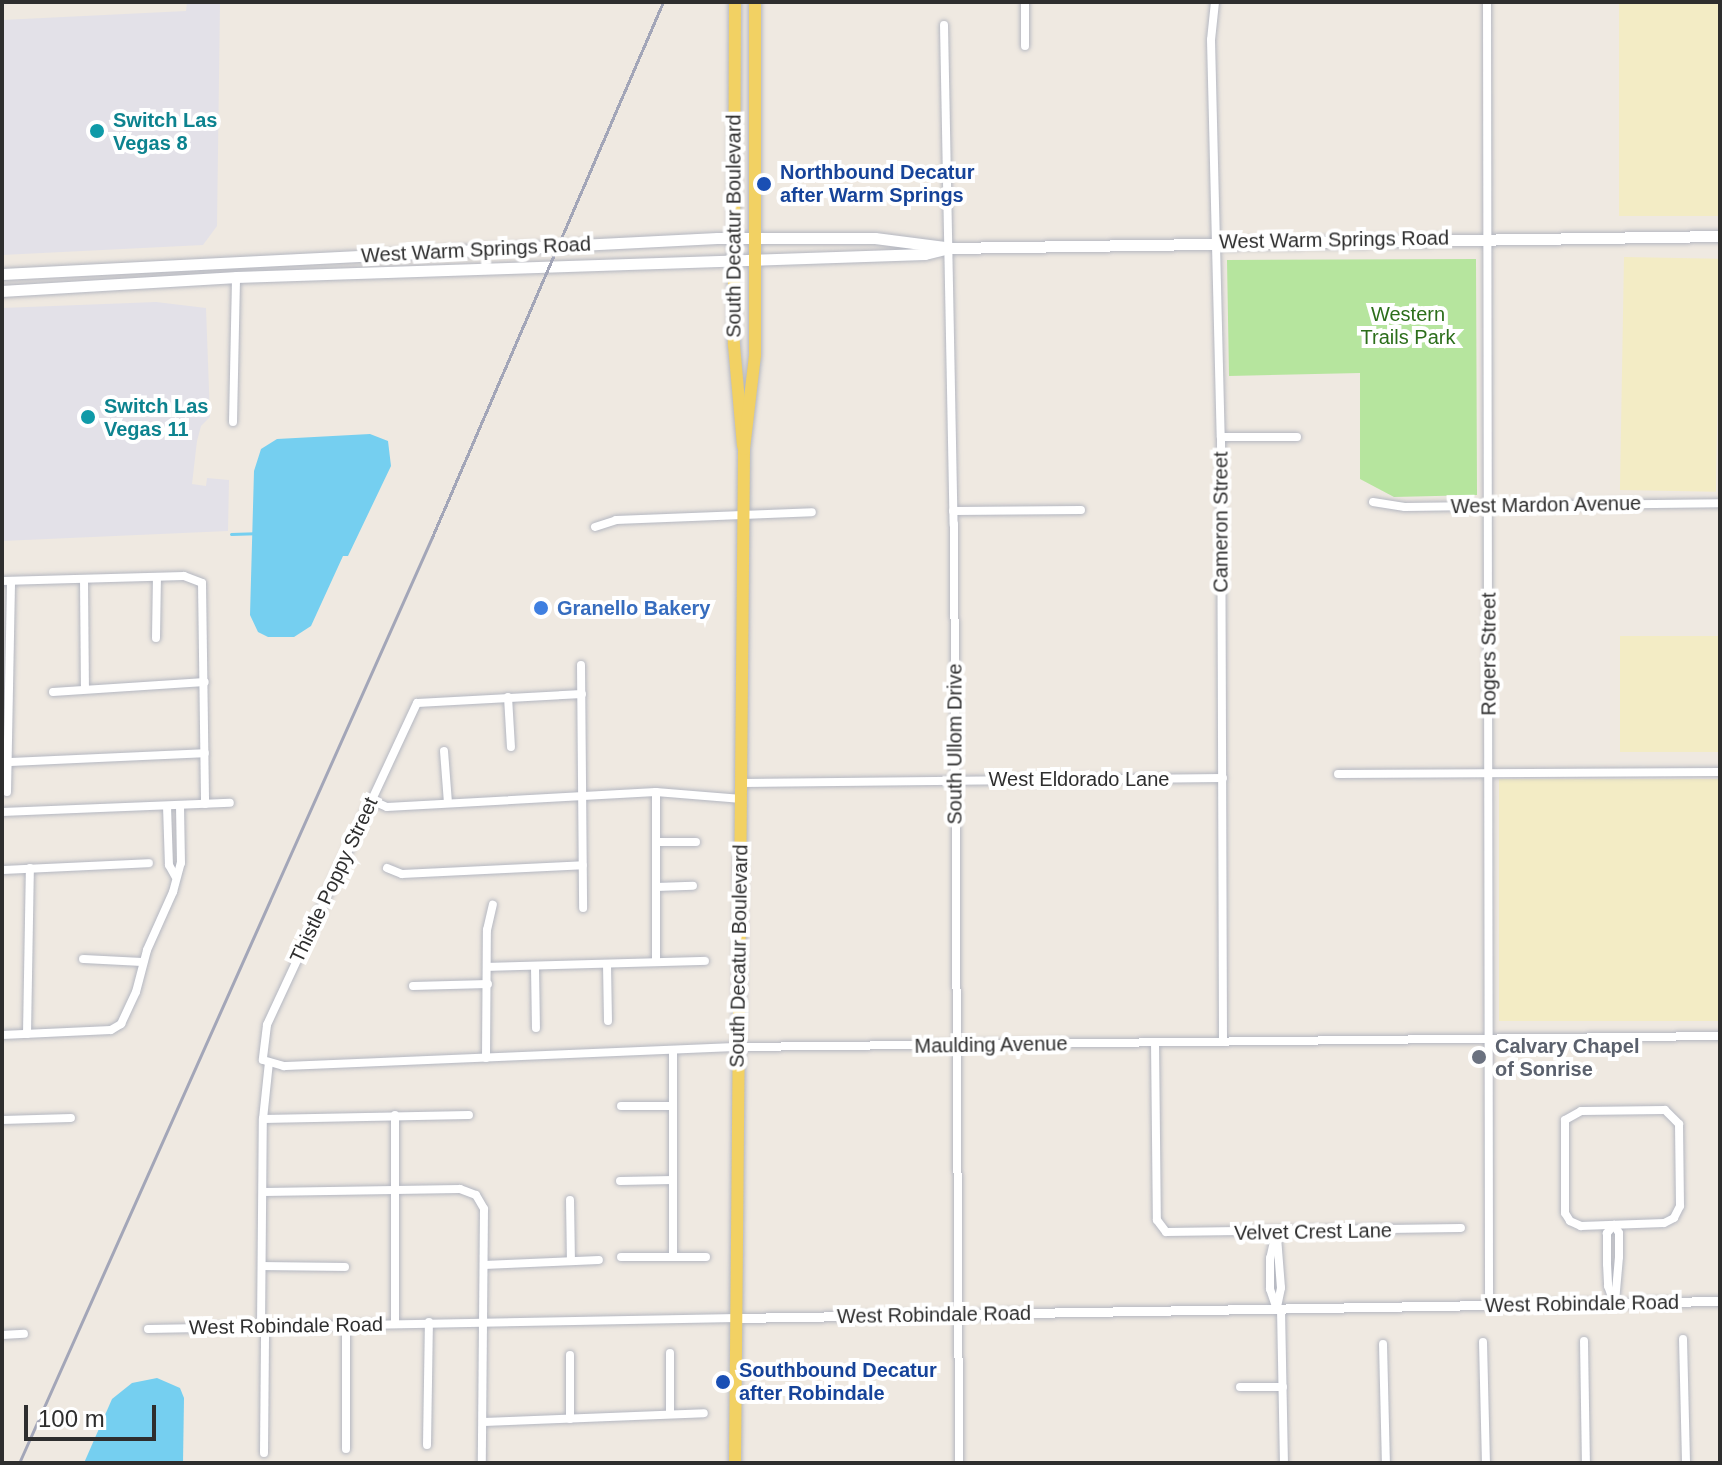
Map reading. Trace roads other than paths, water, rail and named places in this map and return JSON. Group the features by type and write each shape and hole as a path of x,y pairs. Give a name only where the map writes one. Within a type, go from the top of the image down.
{"main road":[{"name":"South Decatur Boulevard","path":"735,2 734,359 744,449"},
{"name":"South Decatur Boulevard","path":"735,1463 744,449 754,359 755,2"},
{"name":"West Warm Springs Road","path":"2,274 756,237 875,238 949,248 1720,236"},
{"name":"West Warm Springs Road","path":"2,291 236,277 925,254 949,248"}],"street":[{"path":"1025,2 1025,46"},
{"name":"Cameron Street","path":"1215,2 1211,40 1221,437 1223,1042"},
{"name":"Rogers Street","path":"1487,2 1489,1306"},
{"name":"South Ullom Drive","path":"944,25 956,779 959,1463"},
{"path":"233,422 236,277"},
{"path":"1221,437 1297,437"},
{"name":"West Mardon Avenue","path":"1373,502 1405,507 1720,503"},
{"path":"953,511 1081,510"},
{"path":"595,527 616,520 812,512"},
{"path":"156,638 157,577"},
{"path":"7,792 7,581 194,577 202,583 205,804"},
{"path":"84,580 85,689"},
{"path":"581,665 583,908"},
{"path":"53,692 205,682"},
{"path":"511,747 508,697 582,694"},
{"name":"Thistle Poppy Street","path":"264,1453 263,1119 267,1025 417,703 508,697"},
{"path":"444,751 448,803"},
{"path":"9,762 205,753"},
{"path":"1338,774 1720,772"},
{"name":"West Eldorado Lane","path":"742,783 1223,778"},
{"path":"656,792 656,962"},
{"path":"371,800 387,807 656,792 742,799"},
{"path":"2,812 230,803"},
{"path":"2,1035 117,1027 136,992 143,962 173,892 181,863 180,805"},
{"path":"167,806 169,865 175,876"},
{"path":"656,842 696,842"},
{"path":"2,870 149,863"},
{"path":"387,868 402,874 583,865"},
{"path":"27,1034 30,868"},
{"path":"656,887 693,886"},
{"path":"486,1058 487,930 493,905"},
{"path":"83,959 143,962"},
{"path":"488,967 705,961"},
{"path":"607,964 608,1021"},
{"path":"535,967 536,1028"},
{"path":"413,986 488,984"},
{"name":"Maulding Avenue","path":"266,1061 284,1066 737,1047 1720,1036"},
{"name":"Velvet Crest Lane","path":"1155,1042 1157,1220 1166,1232 1276,1233 1461,1228"},
{"path":"673,1050 673,1256"},
{"path":"621,1106 673,1106"},
{"path":"1614,1225 1581,1226 1565,1213 1565,1120 1581,1111 1665,1110 1679,1124 1680,1206 1674,1218 1664,1223 1614,1225 1607,1233 1608,1286 1615,1304"},
{"path":"395,1115 395,1323"},
{"path":"263,1119 469,1115"},
{"path":"2,1120 71,1118"},
{"path":"620,1181 673,1180"},
{"path":"264,1192 460,1189 476,1195 484,1209 486,1320 482,1463"},
{"path":"570,1200 571,1261"},
{"path":"1276,1233 1281,1267 1279,1309 1284,1463"},
{"path":"621,1257 706,1257"},
{"path":"484,1265 599,1260"},
{"path":"263,1266 345,1267"},
{"name":"West Robindale Road","path":"148,1329 486,1320 1720,1301"},
{"path":"427,1445 429,1322"},
{"path":"346,1325 346,1449"},
{"path":"2,1335 24,1334"},
{"path":"1683,1339 1686,1463"},
{"path":"1584,1341 1586,1463"},
{"path":"1483,1342 1486,1463"},
{"path":"1383,1344 1386,1463"},
{"path":"670,1353 670,1414"},
{"path":"570,1355 570,1419"},
{"path":"1240,1387 1283,1387"},
{"path":"484,1422 704,1413"}],"water":[{"path":"370,434 388,441 391,466 348,556 343,556 311,626 294,637 268,637 258,632 250,615 254,471 261,449 277,439"},
{"path":"157,1378 180,1388 184,1398 183,1463 84,1463 112,1399 132,1383"}],"waterway":[{"path":"231,534 255,533"}],"railway":[{"path":"19,1463 432,537 663,2"}],"place":[{"name":"Switch Las Vegas 8","path":"97,131"},
{"name":"Northbound Decatur after Warm Springs","path":"764,184"},
{"name":"Switch Las Vegas 11","path":"88,417"},
{"name":"Granello Bakery","path":"541,608"},
{"name":"Calvary Chapel of Sonrise","path":"1479,1057"},
{"name":"Southbound Decatur after Robindale","path":"723,1382"}],"park label":[{"name":"Western Trails Park","path":"1408,326"}]}
